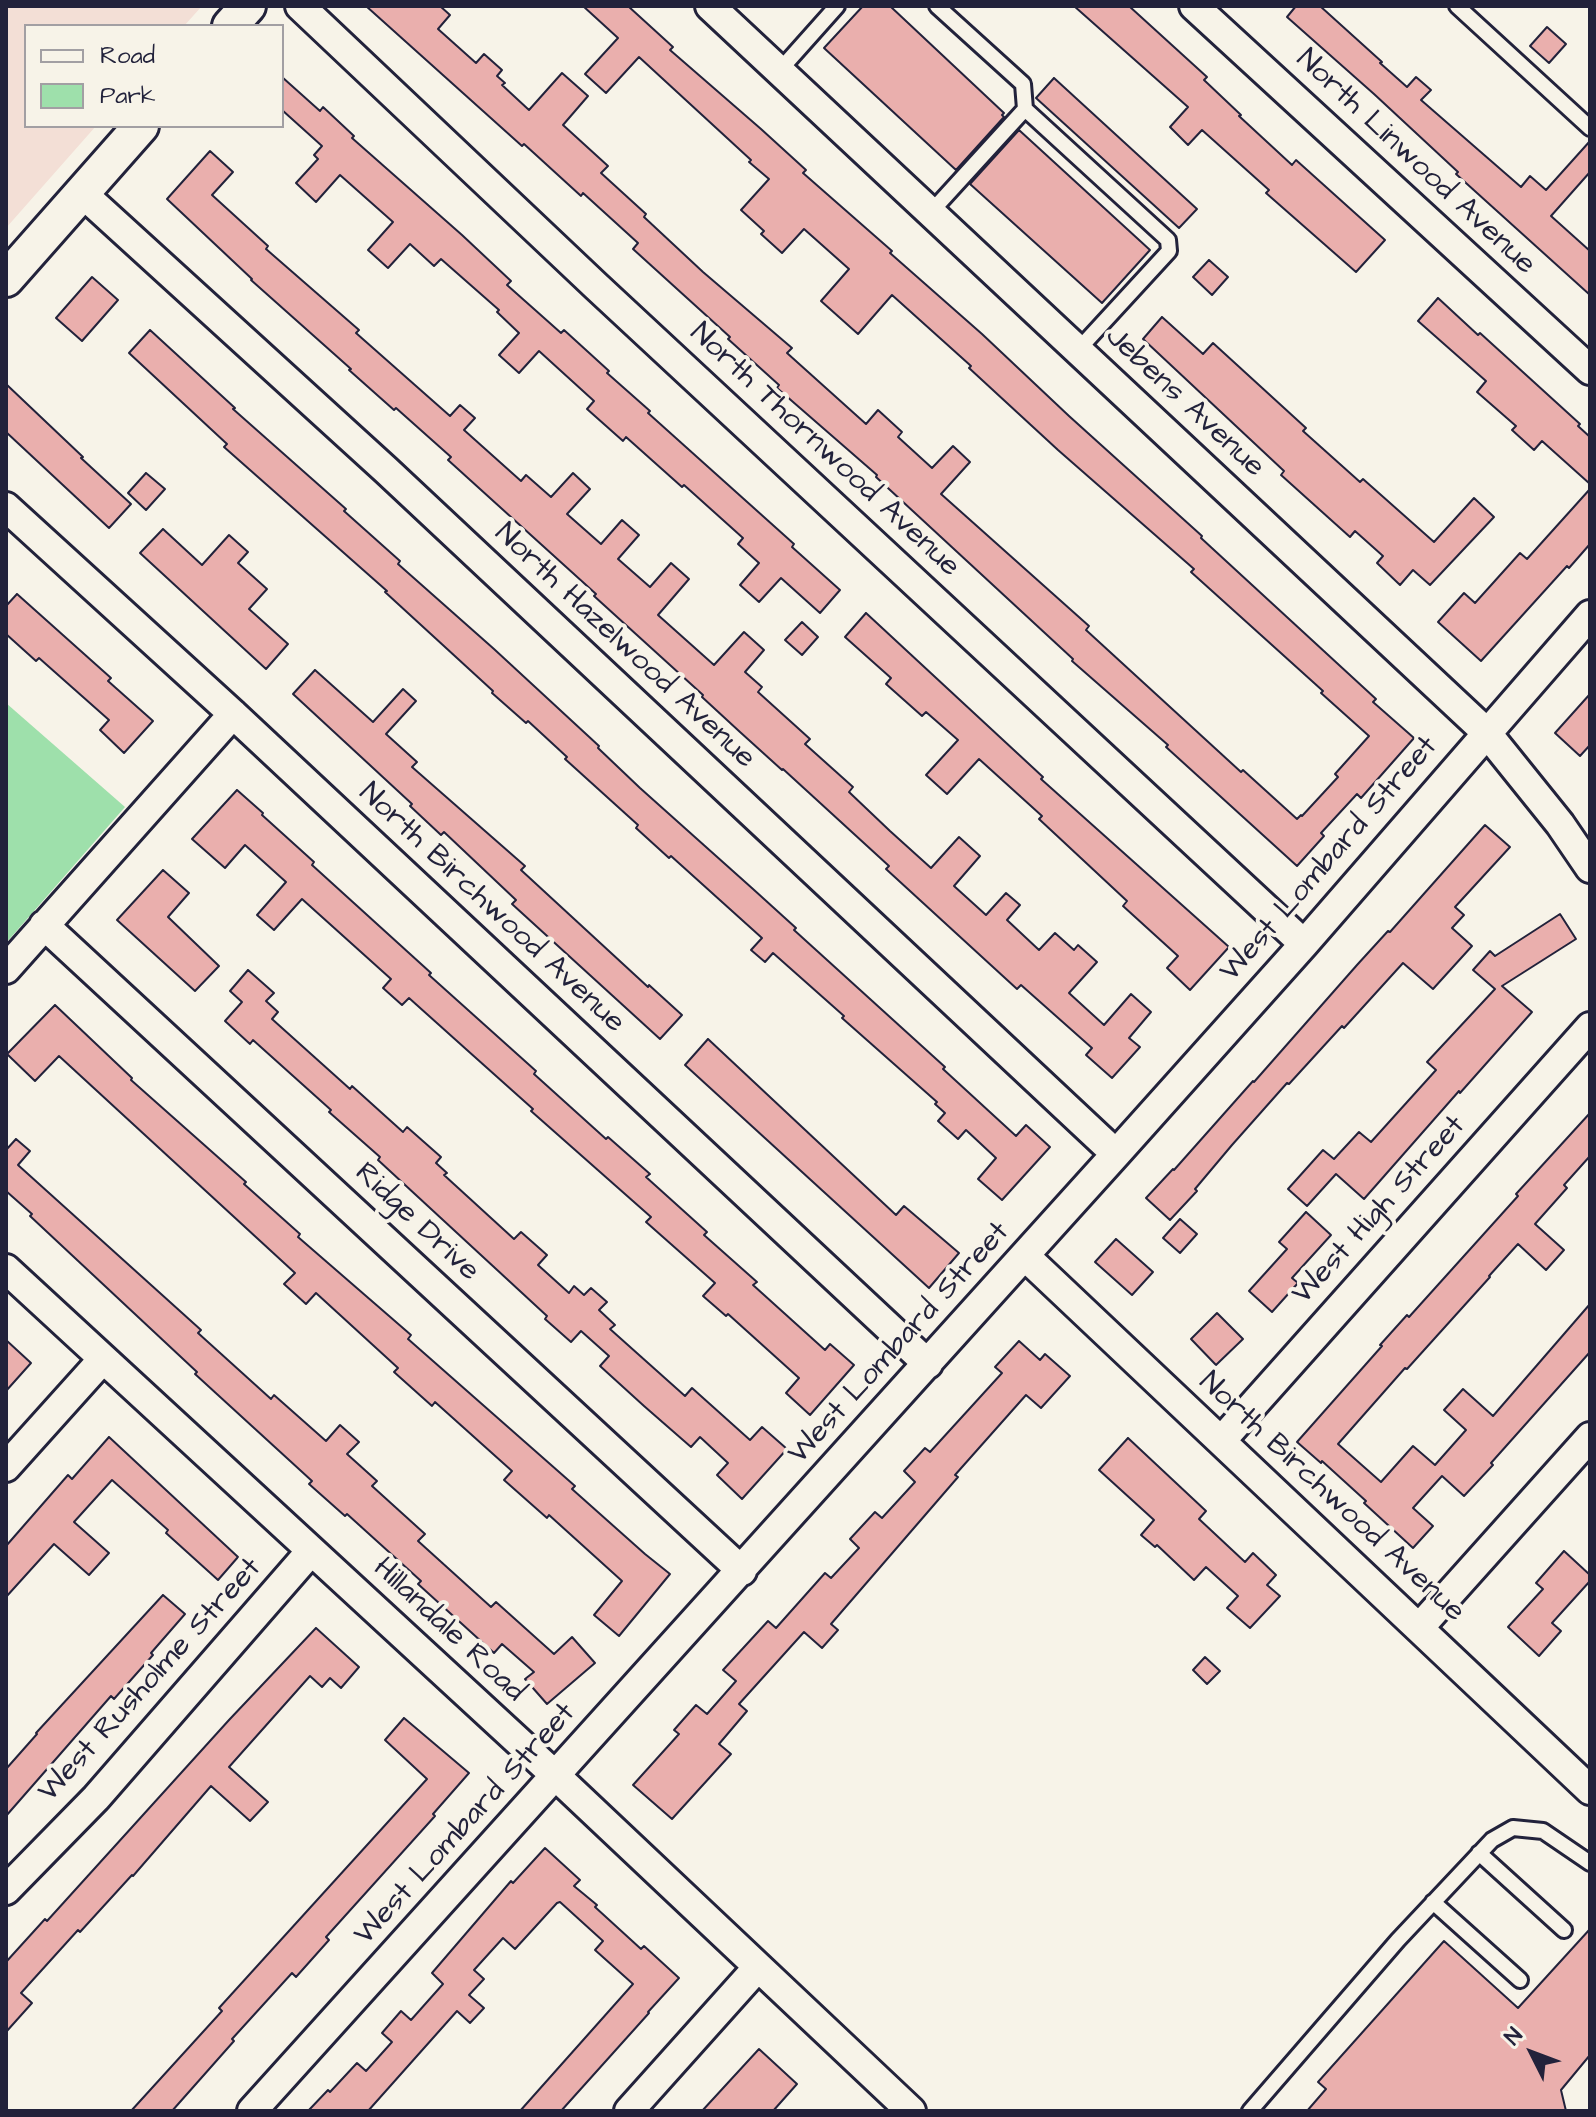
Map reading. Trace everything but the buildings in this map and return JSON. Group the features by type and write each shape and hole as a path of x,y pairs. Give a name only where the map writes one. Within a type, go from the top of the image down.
{"street":[{"path":"232,24 248,6"},
{"name":"North Thornwood Avenue","path":"300,6 596,286 1304,944"},
{"name":"Jebens Avenue","path":"710,6 1486,732 1560,824 1590,868"},
{"name":"North Linwood Avenue","path":"1194,6 1590,370"},
{"path":"6,279 139,128"},
{"name":"North Hazelwood Avenue","path":"82,193 374,459 1116,1154"},
{"name":"North Birchwood Avenue","path":"6,507 233,714 928,1364"},
{"name":"West Lombard Street","path":"252,2111 1025,1256 1304,944 1590,615"},
{"path":"6,969 233,714"},
{"name":"Ridge Drive","path":"44,925 742,1571"},
{"name":"West High Street","path":"1221,1441 1590,1027"},
{"name":"North Birchwood Avenue","path":"1025,1256 1590,1790"},
{"name":"Hillandale Road","path":"6,1269 556,1776 911,2111"},
{"path":"6,1467 103,1359"},
{"path":"1419,1628 1590,1437"},
{"name":"West Rusholme Street","path":"6,1890 96,1798 311,1551"},
{"path":"629,2111 758,1967"}],"lane":[{"path":"780,70 837,6"},
{"path":"937,6 1023,84 1025,109 1168,240 1169,251 1078,350"},
{"path":"1457,6 1590,128"},
{"path":"931,212 1025,109"},
{"path":"1250,2111 1433,1902 1492,1840 1513,1828 1543,1831 1590,1863"},
{"path":"1479,1853 1564,1930"},
{"path":"1433,1902 1520,1980"}],"shaded area":[{"path":"6,6 202,6 186,24 24,24 24,128 94,128 6,228"}],"green space":[{"path":"6,703 125,807 6,943"}]}
